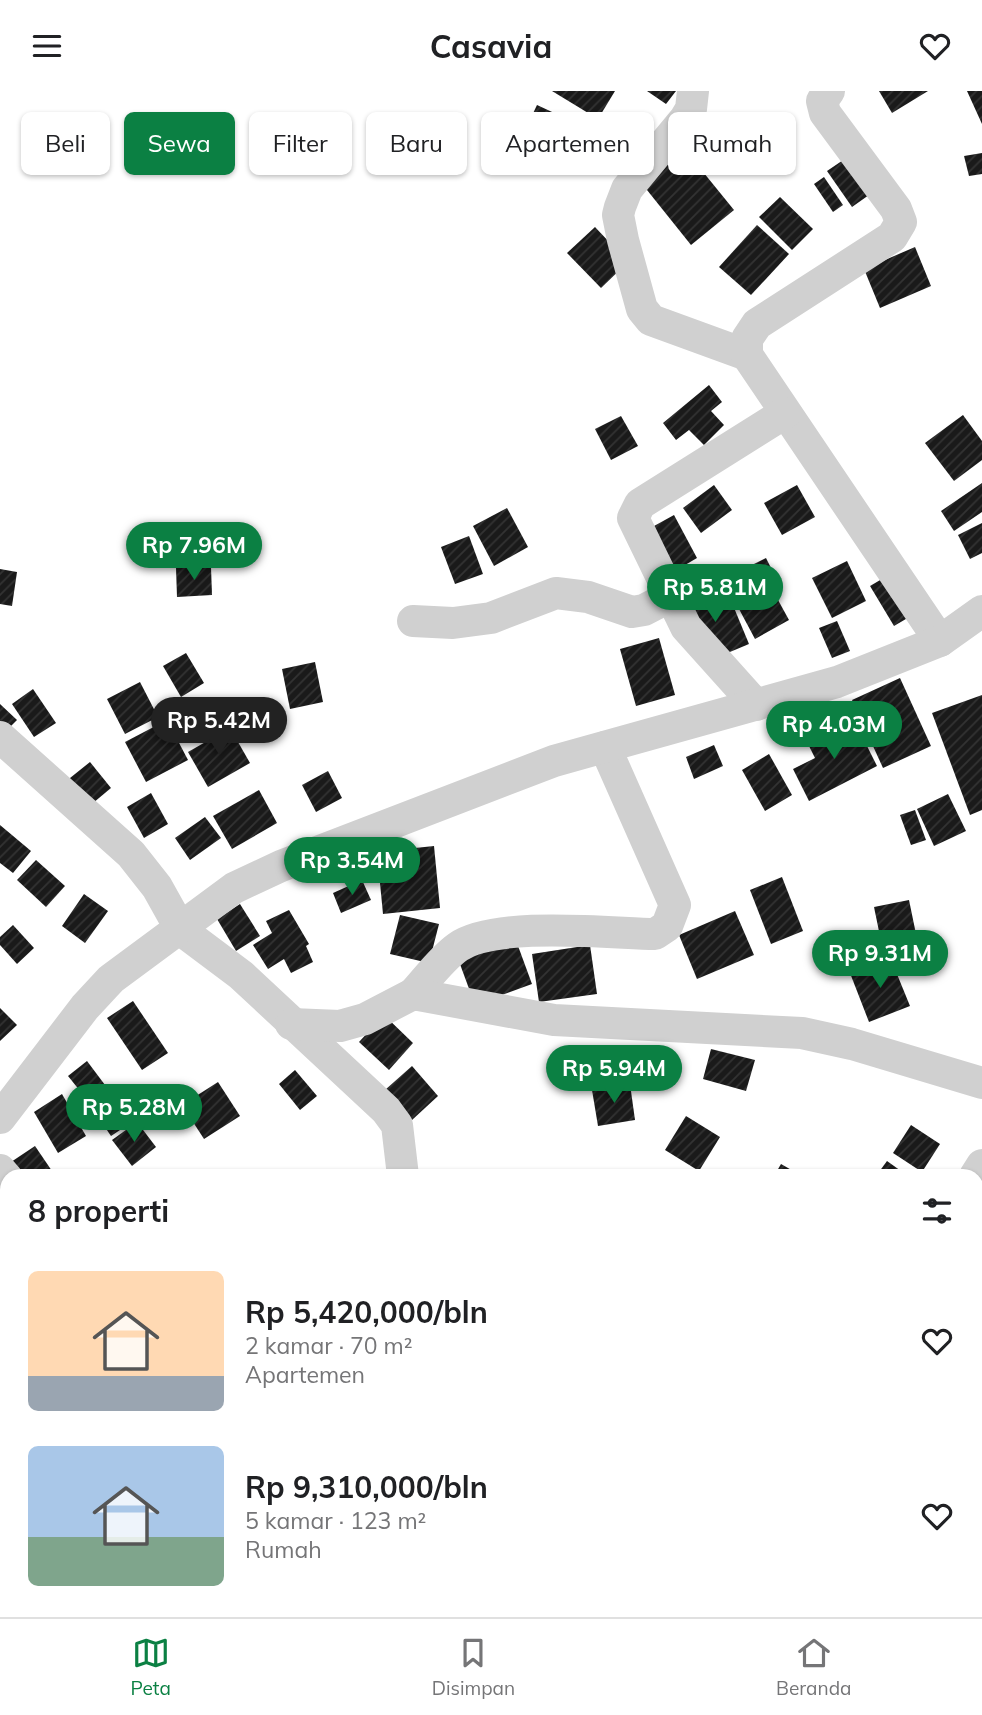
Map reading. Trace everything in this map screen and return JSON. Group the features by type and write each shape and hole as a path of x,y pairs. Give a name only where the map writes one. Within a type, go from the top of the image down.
{"street":[{"path":"694,91 691,109 685,120 627,189 618,215 642,309 651,320 747,355"},
{"path":"829,91 822,101 825,113 897,209 901,222 892,237 757,324 747,339 747,355 940,641"},
{"path":"755,705 686,627 633,519 635,509 785,413"},
{"path":"413,621 453,623 491,618 556,593 589,597 632,612 644,610 671,596"},
{"path":"0,1118 85,1007 111,979 181,930 234,888 281,866 554,761 837,682 940,641 982,611"},
{"path":"0,737 131,855 157,887 181,930 241,975 290,1024 386,1110 397,1125 402,1169"},
{"path":"290,1024 340,1026 365,1019 413,994 458,947 481,937 515,932 655,933 667,926 675,905 605,747"},
{"path":"413,994 554,1020 802,1033 852,1044 982,1083"}],"building":[{"path":"552,91 615,91 602,112 586,112"},
{"path":"647,91 676,91 666,104"},
{"path":"879,91 928,91 892,113"},
{"path":"967,91 982,91 982,124"},
{"path":"537,105 552,112 534,112"},
{"path":"982,153 982,174 969,176 964,156"},
{"path":"852,154 876,190 852,207 827,171"},
{"path":"668,157 668,175 706,175 734,210 691,245 639,180 645,175 654,175 654,168"},
{"path":"824,177 843,205 833,212 814,184"},
{"path":"780,197 813,229 792,250 759,217"},
{"path":"757,225 789,254 751,295 719,267"},
{"path":"595,227 628,262 601,288 567,253"},
{"path":"915,247 931,286 880,308 864,269"},
{"path":"709,385 722,402 711,411 724,425 704,445 689,430 676,440 663,423"},
{"path":"963,415 982,441 982,460 954,481 925,443"},
{"path":"621,416 638,446 611,460 595,429"},
{"path":"982,483 982,512 954,531 941,511"},
{"path":"714,485 732,510 701,533 683,508"},
{"path":"797,485 815,517 782,535 764,503"},
{"path":"507,508 528,547 494,566 473,526"},
{"path":"674,515 697,558 668,575 645,531"},
{"path":"982,523 982,553 970,559 958,535"},
{"path":"469,536 483,574 455,584 441,547"},
{"path":"766,558 778,582 739,601 728,577"},
{"path":"847,561 866,601 832,618 812,578"},
{"path":"211,567 212,595 177,597 176,568"},
{"path":"0,569 17,572 12,606 0,604"},
{"path":"887,576 911,616 894,626 870,586"},
{"path":"725,586 749,644 706,662 682,603"},
{"path":"772,589 789,620 755,639 739,609"},
{"path":"837,621 850,651 832,658 819,628"},
{"path":"659,638 675,695 636,706 620,649"},
{"path":"186,653 204,683 181,697 163,666"},
{"path":"315,662 323,702 290,709 282,669"},
{"path":"900,678 931,746 883,768 852,700"},
{"path":"140,682 158,717 125,734 107,699"},
{"path":"33,689 56,723 34,737 12,704"},
{"path":"982,695 982,810 970,815 932,713"},
{"path":"0,704 17,720 8,729 0,722"},
{"path":"167,720 188,760 146,782 125,742"},
{"path":"844,720 853,738 861,734 877,766 809,801 793,769 815,758 806,740"},
{"path":"230,728 250,763 208,787 188,752"},
{"path":"714,745 723,766 694,779 686,757"},
{"path":"769,754 792,795 765,811 742,770"},
{"path":"90,762 111,788 87,808 65,782"},
{"path":"328,771 342,798 316,812 302,785"},
{"path":"259,790 277,823 232,849 213,816"},
{"path":"151,793 168,824 144,838 127,807"},
{"path":"948,794 966,831 934,846 917,809"},
{"path":"915,810 926,840 911,845 900,815"},
{"path":"205,817 221,838 190,860 175,838"},
{"path":"0,825 31,851 13,873 0,863"},
{"path":"434,846 440,908 383,914 377,852"},
{"path":"36,860 65,886 46,907 17,880"},
{"path":"782,877 803,931 771,944 750,890"},
{"path":"362,880 371,900 341,913 333,893"},
{"path":"84,894 108,911 85,943 62,926"},
{"path":"909,900 916,934 881,941 874,907"},
{"path":"240,904 260,936 236,951 217,919"},
{"path":"289,910 309,944 306,946 313,962 291,973 284,959 268,969 253,945 272,933 266,921"},
{"path":"735,911 754,955 697,979 679,935"},
{"path":"400,915 439,924 429,963 390,954"},
{"path":"13,925 34,948 17,964 0,945 0,937"},
{"path":"514,935 532,984 475,1005 457,956"},
{"path":"590,945 597,994 539,1002 532,954"},
{"path":"890,957 910,1006 869,1022 850,973"},
{"path":"133,1001 168,1053 142,1070 107,1018"},
{"path":"0,1008 17,1025 0,1041"},
{"path":"384,1015 413,1043 389,1070 359,1042"},
{"path":"711,1049 755,1060 746,1091 703,1079"},
{"path":"87,1061 111,1093 93,1107 68,1076"},
{"path":"412,1066 438,1096 412,1120 385,1090"},
{"path":"295,1070 317,1096 300,1110 279,1084"},
{"path":"218,1082 240,1116 204,1139 182,1105"},
{"path":"630,1084 635,1120 598,1126 592,1090"},
{"path":"62,1094 86,1136 58,1153 34,1112"},
{"path":"117,1095 135,1120 111,1136 94,1111"},
{"path":"686,1116 720,1137 700,1169 696,1169 665,1150"},
{"path":"137,1122 156,1147 132,1166 112,1140"},
{"path":"911,1125 940,1144 924,1169 917,1169 893,1153"},
{"path":"35,1146 51,1169 7,1169 5,1166"},
{"path":"887,1161 898,1169 881,1169"}]}
